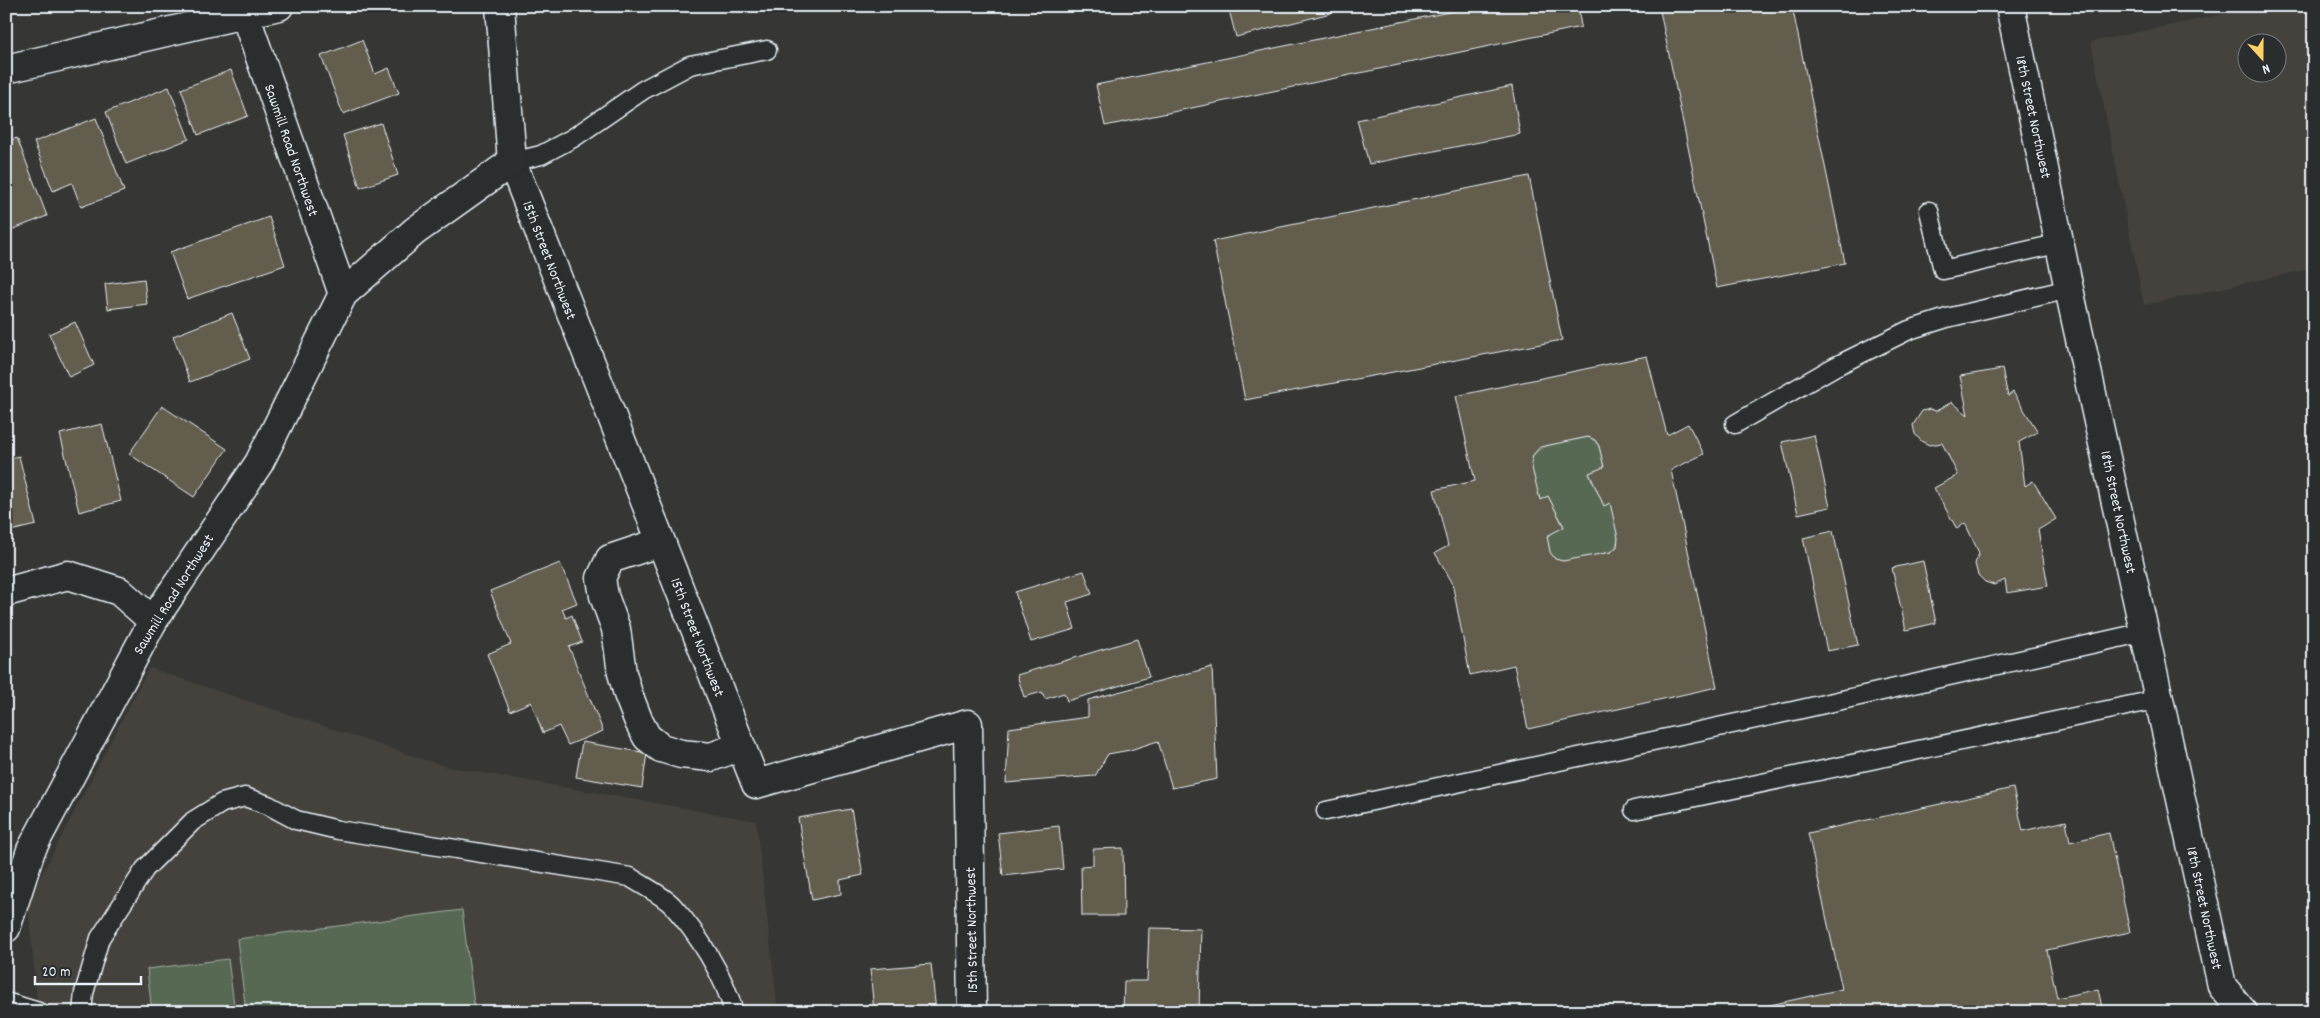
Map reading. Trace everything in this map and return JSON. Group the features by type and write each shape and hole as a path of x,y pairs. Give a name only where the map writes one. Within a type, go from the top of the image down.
{"street":[{"path":"6,69 243,10 279,6"},
{"name":"15th Street Northwest","path":"500,6 512,162 756,784 968,724 972,1012"},
{"name":"18th Street Northwest","path":"2010,6 2222,986 2243,1012"},
{"name":"Sawmill Road Northwest","path":"243,10 343,294"},
{"name":"Sawmill Road Northwest","path":"6,928 31,850 153,621 260,463 343,294 415,230 512,162"},
{"path":"661,542 610,559 601,578 610,616 616,629 622,673 638,722 647,737 661,748 681,754 711,757 741,746"},
{"path":"6,592 68,576 119,591 153,621"}],"lane":[{"path":"512,162 541,155 573,138 644,90 690,65 767,50"},
{"path":"1929,211 1943,270 2061,243"},
{"path":"1735,424 1834,367 1909,330 1947,318 2070,289"},
{"path":"1326,811 1793,711 2145,632"},
{"path":"1634,810 2160,699"},
{"path":"82,1012 84,994 100,938 145,869 193,821 222,804 245,797 268,805 296,820 338,830 630,877 671,904 708,954 730,995 734,1012"},
{"path":"6,1002 39,1012"}],"shaded area":[{"path":"2262,6 2314,6 2314,268 2144,305 2091,42"},
{"path":"149,668 443,766 756,821 778,1012 38,1012 28,901"}],"green space":[{"path":"1588,437 1598,445 1604,467 1589,474 1604,505 1610,503 1616,522 1617,541 1611,552 1559,561 1551,554 1547,536 1564,526 1548,496 1540,500 1531,462 1533,455 1546,446"},
{"path":"462,910 475,1012 246,1012 237,939"},
{"path":"228,959 235,1012 152,1012 147,969"}],"building":[{"path":"1228,6 1330,6 1331,13 1236,37"},
{"path":"1478,6 1578,6 1581,27 1105,126 1096,85"},
{"path":"1659,6 1792,6 1845,263 1717,288"},
{"path":"2115,6 2145,6 2117,12"},
{"path":"362,40 375,74 389,68 399,93 343,114 321,56"},
{"path":"231,70 248,116 198,135 181,89"},
{"path":"1512,86 1520,134 1369,164 1357,120"},
{"path":"169,87 189,139 126,164 106,112"},
{"path":"96,118 124,191 81,207 72,183 53,191 34,142"},
{"path":"381,123 398,175 360,188 343,135"},
{"path":"17,138 47,216 6,232 6,142"},
{"path":"1529,176 1562,340 1245,400 1213,241"},
{"path":"269,217 285,265 187,299 170,252"},
{"path":"144,279 147,304 108,309 105,284"},
{"path":"232,313 250,359 190,382 173,336"},
{"path":"75,322 94,365 69,377 49,334"},
{"path":"1647,356 1667,435 1688,424 1704,454 1671,470 1717,687 1528,729 1514,665 1470,675 1452,582 1435,553 1448,546 1434,490 1475,481 1456,396","holes":["1588,437 1595,440 1599,446 1604,467 1589,473 1604,506 1610,503 1618,538 1617,547 1611,552 1563,561 1555,559 1550,552 1547,536 1564,527 1548,496 1540,500 1531,464 1533,455 1540,447"]},
{"path":"2002,369 2008,396 2013,392 2038,432 2019,442 2025,486 2033,481 2056,519 2038,530 2048,586 2007,593 2005,580 1994,585 1985,582 1978,575 1975,564 1979,553 1965,523 1957,529 1934,488 1958,475 1942,443 1929,445 1921,441 1915,434 1913,425 1922,411 1930,409 1936,411 1952,402 1968,415 1960,376"},
{"path":"162,406 227,449 194,497 129,454"},
{"path":"102,424 121,501 79,512 60,434"},
{"path":"1814,435 1830,507 1798,514 1782,442"},
{"path":"19,456 36,525 6,532 6,459"},
{"path":"1833,531 1858,645 1827,651 1803,538"},
{"path":"1923,561 1936,623 1906,630 1892,568"},
{"path":"560,563 577,603 562,609 566,618 572,615 582,642 569,647 603,731 568,745 559,726 543,733 531,702 510,711 487,654 511,644 490,591"},
{"path":"1084,571 1092,594 1067,602 1075,629 1031,642 1015,592"},
{"path":"1137,639 1149,677 1067,701 1064,693 1045,699 1042,692 1024,697 1017,675"},
{"path":"1212,667 1217,779 1172,788 1158,741 1130,750 1108,754 1095,776 1006,783 1009,728 1088,717 1088,700"},
{"path":"582,742 647,753 642,788 576,777"},
{"path":"2013,788 2023,831 2066,821 2070,842 2109,833 2130,932 2047,950 2057,998 2098,989 2103,1012 1739,1012 1842,989 1808,833"},
{"path":"851,809 863,875 840,880 841,894 812,900 798,818"},
{"path":"1059,826 1063,869 1003,876 998,833"},
{"path":"1123,848 1124,916 1082,916 1081,866 1093,865 1093,849"},
{"path":"1149,928 1201,929 1199,1012 1123,1012 1124,981 1147,981"},
{"path":"931,964 936,1012 874,1012 870,969"}]}
